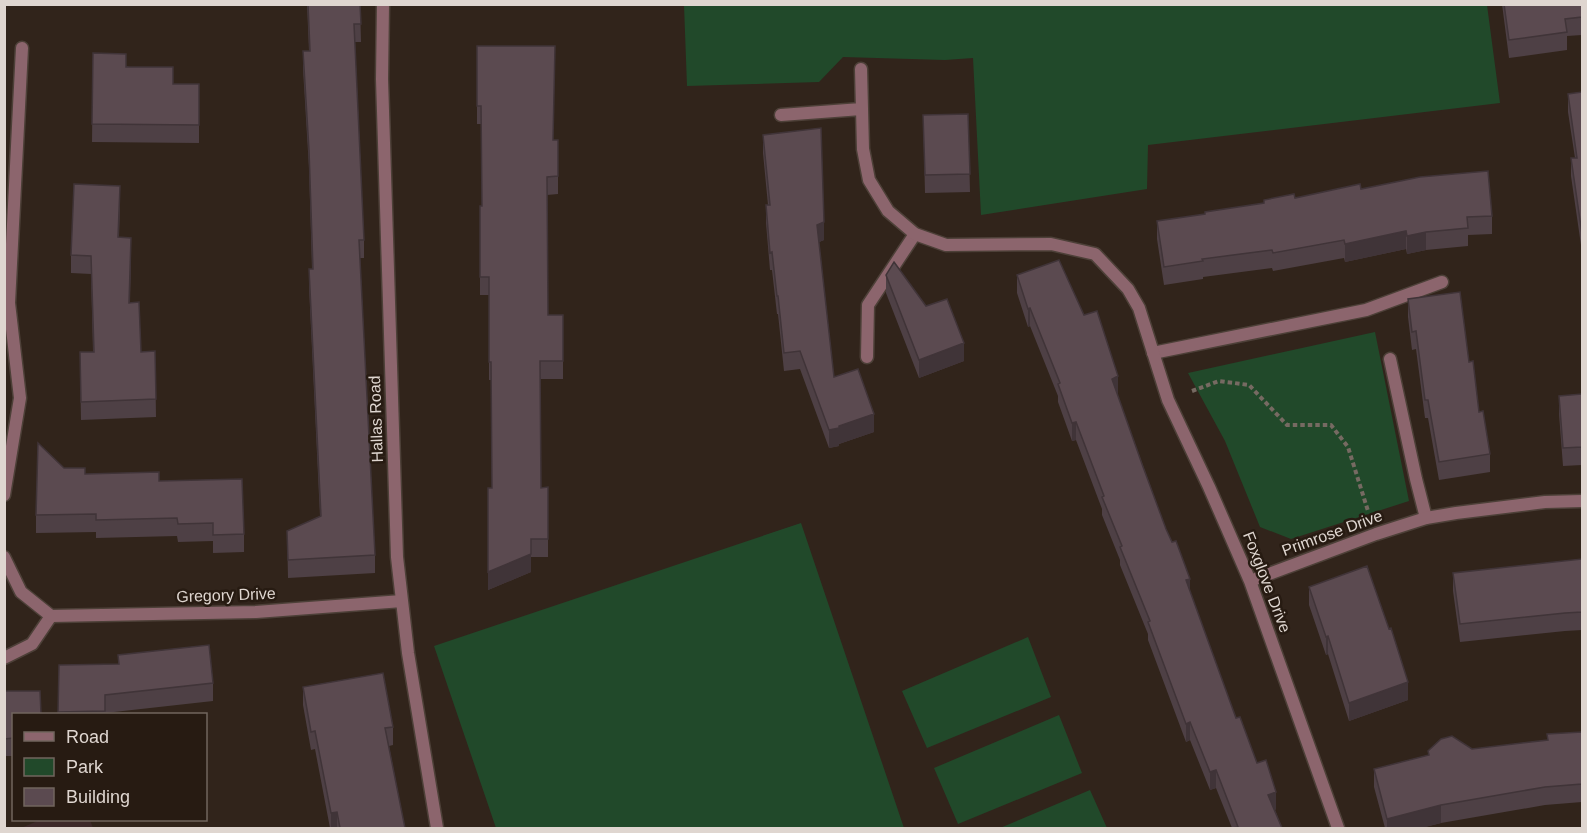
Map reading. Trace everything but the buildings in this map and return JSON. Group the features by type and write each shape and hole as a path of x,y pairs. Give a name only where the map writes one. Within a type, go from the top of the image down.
{"street":[{"name":"Hallas Road","path":"382,4 382,79 396,545 408,653 437,828"},
{"path":"4,495 20,398 9,303 22,48"},
{"name":"Foxglove Drive","path":"861,69 863,148 869,180 888,211 915,234 946,245 1051,244 1095,254 1128,289 1139,308 1168,400 1250,581 1338,828"},
{"path":"781,115 861,109"},
{"path":"867,357 868,305 915,234"},
{"path":"1153,353 1366,310 1442,282"},
{"path":"1390,359 1426,518"},
{"name":"Primrose Drive","path":"1250,581 1426,518 1545,502 1582,501"},
{"path":"4,557 21,592 51,616 32,644 4,658"},
{"name":"Gregory Drive","path":"51,616 256,612 402,601"}],"path":[{"path":"1168,400 1219,381 1249,385 1287,425 1331,425 1348,447 1376,534"}],"shaded area":[{"path":"38,821 90,821 93,828 21,828"}],"green space":[{"path":"684,5 1487,5 1500,103 1148,145 1147,189 981,215 973,58 945,60 843,57 819,82 687,86"},
{"path":"1375,332 1409,501 1291,539 1260,527 1225,441 1188,373"},
{"path":"801,523 904,828 496,828 434,646"},
{"path":"1028,637 1051,697 927,748 902,691"},
{"path":"1059,715 1082,773 958,824 934,768"},
{"path":"1090,790 1107,828 1000,828"}]}
